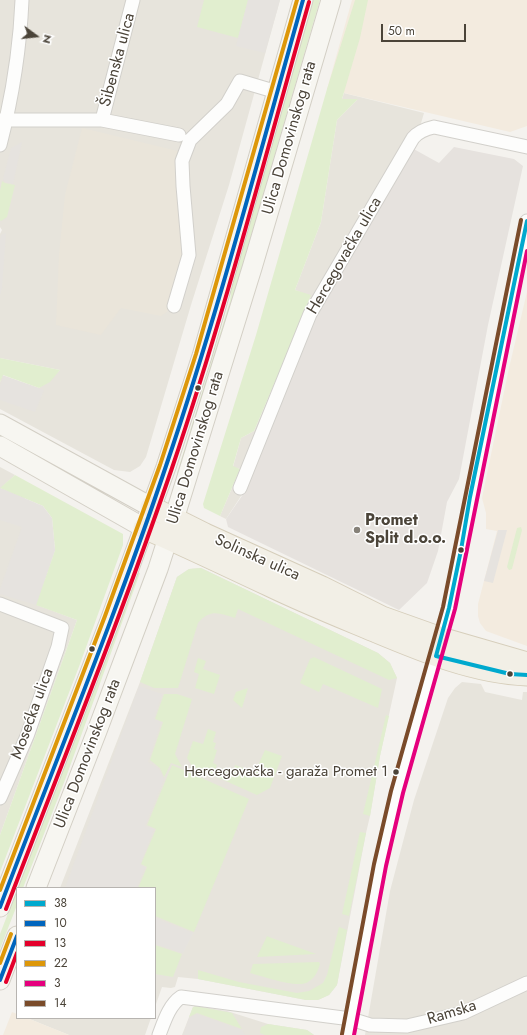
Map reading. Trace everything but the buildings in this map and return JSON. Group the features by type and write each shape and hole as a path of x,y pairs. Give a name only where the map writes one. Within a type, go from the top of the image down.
{"main road":[{"name":"Ulica Domovinskog rata","path":"0,907 111,618 166,467 202,356 303,0"},
{"name":"Ulica Domovinskog rata","path":"36,887 102,716 171,529 252,268 331,0"},
{"name":"Solinska ulica","path":"0,424 152,507 171,529"},
{"name":"Solinska ulica","path":"0,446 144,528 171,529 322,587 438,647 510,674 527,675"},
{"name":"Solinska ulica","path":"438,647 527,663"},
{"path":"0,980 16,939"}],"street":[{"path":"0,145 3,120 20,32 22,0"},
{"name":"Šibenska ulica","path":"102,120 133,0"},
{"path":"174,306 189,255 182,161 190,140 227,104 240,81 277,92"},
{"path":"3,120 102,120 179,135"},
{"name":"Hercegovačka ulica","path":"240,488 310,314 416,134 434,127 527,146"},
{"path":"348,1035 380,865 397,792 438,647 461,550 470,497 527,221"},
{"name":"Mosećka ulica","path":"0,604 62,628 58,646 27,736 0,798"},
{"name":"Ramska","path":"159,1035 176,1000 181,997 351,1019 370,1025 407,1026 463,1013 527,983"}],"shaded area":[{"path":"0,0 280,0 229,185 191,305 146,457 140,466 130,472 114,470 0,409 0,382 2,375 39,388 60,370 0,358 0,234 2,230 0,227"},
{"path":"248,0 280,0 265,53 236,46"},
{"path":"352,0 527,0 527,126 510,132 327,89"},
{"path":"344,93 424,113 417,137 243,493 226,519 220,516 240,469 233,467 241,438 254,431 310,296 295,290 321,222 337,120 357,100 342,99"},
{"path":"82,128 178,151 176,160 184,263 167,312 161,316 121,308 101,335 56,325 59,255 65,195"},
{"path":"22,142 13,184 5,182 3,179 11,148"},
{"path":"410,147 439,163 454,147 514,159 523,166 488,325 459,479 447,502 438,551 427,583 399,610 228,527 226,519 244,493 313,317"},
{"path":"6,233 2,288 0,296 0,240 1,235"},
{"path":"527,292 527,646 486,631 480,623 478,616 478,604 497,531 486,529 486,513 482,498 509,368"},
{"path":"4,376 44,390 35,412 0,400 0,386"},
{"path":"0,467 15,475 1,488 24,497 55,550 37,605 77,620 0,835"},
{"path":"0,488 43,506 52,518 55,550 36,605 0,594 0,589 22,527 0,520"},
{"path":"498,530 507,530 493,583 484,581"},
{"path":"201,568 378,653 390,663 397,678 380,756 370,816 337,985 329,995 318,1000 306,1000 198,979 178,977 175,987 162,987 156,1004 156,887 60,887 140,682 177,577 189,569"},
{"path":"462,682 481,684 485,692 522,700 523,692 527,692 527,1035 365,1035 390,891 414,800 448,698 455,688"},
{"path":"139,686 162,694 154,719 161,722 148,762 159,769 164,779 145,826 154,829 140,865 145,867 137,887 65,887"},
{"path":"156,918 193,933 183,953 156,944"},
{"path":"196,1006 227,1011 268,1024 307,1030 314,1035 182,1035 193,1007"},
{"path":"12,1012 16,1014 16,1019 29,1019 69,1035 3,1035"},
{"path":"197,1014 242,1030 245,1035 183,1035 189,1018"},
{"path":"29,1019 151,1019 145,1035 69,1035"}],"green space":[{"path":"204,0 248,0 238,38 197,27"},
{"path":"312,0 320,0 180,474 177,473 230,301 233,275"},
{"path":"355,0 368,0 360,38 342,99 358,99 337,120 321,222 295,290 311,295 254,431 241,438 233,466 240,469 220,516 204,508 203,504 256,335 327,89"},
{"path":"2,181 15,185 7,217 1,221 0,191"},
{"path":"0,358 60,370 50,382 39,388 3,375 0,382"},
{"path":"15,475 123,534 123,545 80,664 0,872 0,835 77,620 36,605 55,550 52,518 43,506 0,488"},
{"path":"521,527 522,530 512,569 509,570 507,567 517,528"},
{"path":"201,568 378,653 390,663 397,678 389,680 238,609 235,618 215,613 207,616 198,623 178,688 154,688 140,682 177,577 189,569"},
{"path":"134,571 140,573 65,780 23,887 18,887 60,779"},
{"path":"314,657 382,689 378,708 323,684 319,692 300,683 310,659"},
{"path":"198,658 206,661 203,669 220,675 214,694 195,688 199,674 194,672"},
{"path":"248,688 242,708 233,700 236,692"},
{"path":"164,694 177,694 192,699 175,754 182,767 171,763 164,777 160,768 150,760 163,722 155,719"},
{"path":"386,715 389,716 380,756 370,816 363,814"},
{"path":"208,729 216,732 213,742 216,743 214,749 217,750 213,763 217,765 215,770 221,772 223,768 234,769 235,765 255,772 265,750 282,756 270,788 257,795 192,766 187,758 193,741 203,744"},
{"path":"172,765 249,799 194,932 156,916 156,887 138,887 147,867 141,864 156,829 147,825"},
{"path":"360,832 366,833 349,916 342,914"},
{"path":"16,893 16,908 0,949 0,934"},
{"path":"339,927 347,930 337,985 329,995 318,1000 306,1000 198,979 198,970 239,982 297,993 309,991 323,983 327,975"},
{"path":"267,936 269,937 316,954 257,957"},
{"path":"156,945 182,954 173,977 156,974"},
{"path":"319,962 320,964 317,972 308,982 303,984 288,983 250,973 253,964"},
{"path":"196,1006 232,1013 242,1029 197,1013 189,1017 193,1007"},
{"path":"268,1024 307,1030 314,1035 265,1035 260,1033 261,1027"}],"transit line":[{"name":"22","path":"0,890 105,616 160,465 196,354 297,0"},
{"name":"10","path":"0,907 127,577 166,466 221,292 303,0"},
{"name":"13","path":"6,909 112,635 172,468 227,294 309,2"},
{"name":"14","path":"342,1034 374,864 391,791 443,607 521,220"},
{"name":"38","path":"436,656 449,608 470,497 527,221"},
{"name":"3","path":"354,1035 386,866 403,793 455,609 527,251"},
{"name":"38","path":"436,656 510,674 527,675"},
{"name":"22","path":"0,963 11,934"},
{"name":"10","path":"0,980 16,939"},
{"name":"13","path":"6,982 16,956"}],"place":[{"name":"Promet Split d.o.o.","path":"357,530"},
{"name":"Hercegovačka - garaža Promet 1","path":"396,772"}]}
